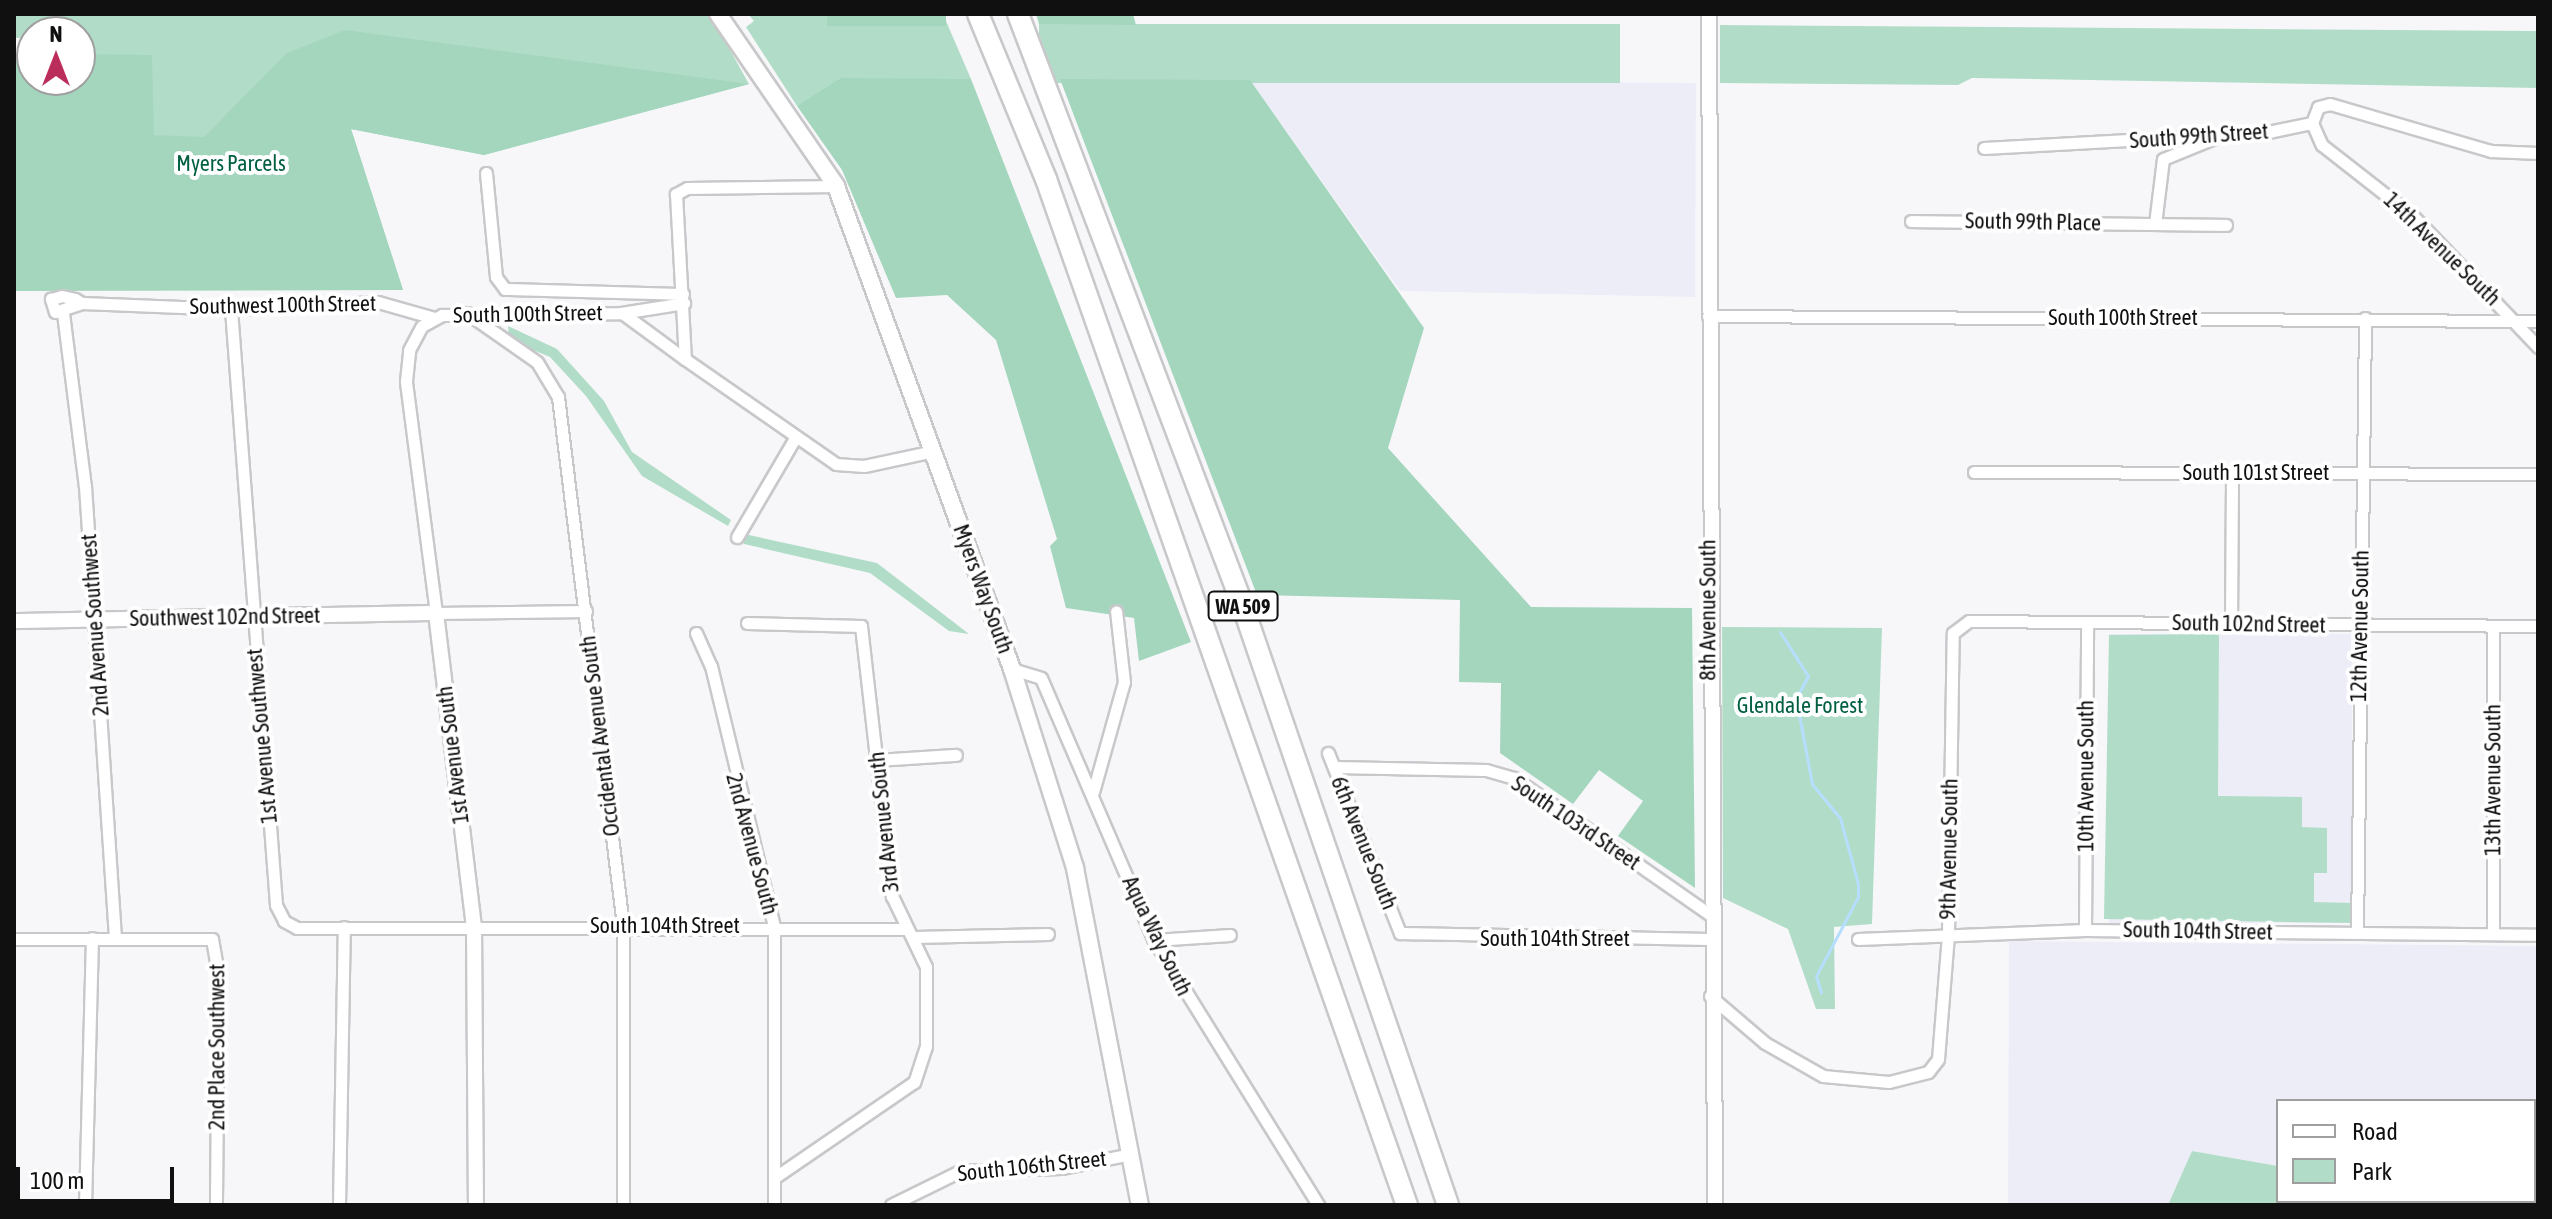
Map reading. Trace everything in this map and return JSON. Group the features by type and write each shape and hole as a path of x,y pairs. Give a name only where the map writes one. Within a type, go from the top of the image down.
{"highway":[{"name":"WA 509","path":"978,14 1046,179 1407,1205"},
{"name":"WA 509","path":"1018,14 1241,601 1448,1205"}],"main road":[{"name":"Myers Way South","path":"718,14 836,186 1012,669 1075,868 1140,1205"}],"street":[{"name":"8th Avenue South","path":"1709,14 1709,996 1715,1205"},
{"name":"South 99th Street","path":"1984,148 2218,137 2312,123 2318,107 2339,104 2491,151 2538,153"},
{"name":"14th Avenue South","path":"2312,123 2322,145 2413,216 2538,347"},
{"path":"2155,224 2163,159 2218,137"},
{"name":"South 100th Street","path":"486,173 496,277 505,289 683,299"},
{"path":"836,186 687,188 676,194 672,210 683,299 685,359 794,440 854,467 934,451"},
{"name":"South 99th Place","path":"1911,221 2226,225"},
{"name":"Southwest 100th Street","path":"63,313 51,309 51,299 231,309 378,302 434,318"},
{"name":"South 100th Street","path":"434,318 467,313 621,313 683,299"},
{"path":"63,313 82,303"},
{"name":"1st Avenue Southwest","path":"231,309 252,617 284,921"},
{"name":"2nd Avenue Southwest","path":"63,313 93,620 115,938"},
{"name":"Occidental Avenue South","path":"467,313 537,362 555,386 586,611 623,926 623,1205"},
{"name":"South 100th Street","path":"621,313 685,359"},
{"name":"South 100th Street","path":"1708,316 2538,321"},
{"name":"1st Avenue South","path":"434,318 413,337 406,370 474,926 476,1205"},
{"name":"12th Avenue South","path":"2357,933 2358,625 2365,472 2365,318"},
{"path":"737,537 794,440"},
{"name":"South 101st Street","path":"1974,472 2538,474"},
{"path":"2231,623 2232,473"},
{"path":"436,613 586,611"},
{"path":"1093,792 1124,682 1116,611"},
{"name":"Southwest 102nd Street","path":"14,621 436,613"},
{"name":"South 102nd Street","path":"1961,625 2087,622 2538,626"},
{"name":"10th Avenue South","path":"2085,930 2087,622"},
{"name":"3rd Avenue South","path":"747,623 857,623 878,760 892,896 926,967 926,1046 914,1082 775,1177"},
{"name":"9th Avenue South","path":"1709,996 1765,1043 1823,1076 1889,1082 1928,1072 1943,1046 1953,633 1961,625"},
{"name":"13th Avenue South","path":"2493,626 2493,934"},
{"name":"2nd Avenue South","path":"696,633 711,666 774,926 774,1205"},
{"name":"Aqua Way South","path":"1012,669 1041,678 1093,792 1154,940 1318,1205"},
{"name":"6th Avenue South","path":"1328,753 1400,933"},
{"path":"878,760 956,755"},
{"name":"South 103rd Street","path":"1334,767 1486,770 1514,778 1709,914"},
{"name":"South 104th Street","path":"284,921 344,927 774,926 910,933 1048,934"},
{"path":"339,1205 344,927"},
{"name":"South 104th Street","path":"1858,939 2085,930 2538,935"},
{"name":"South 104th Street","path":"1400,933 1709,939"},
{"path":"1154,940 1230,935"},
{"path":"85,1205 92,938"},
{"path":"14,939 115,938"},
{"name":"2nd Place Southwest","path":"115,938 212,939 218,972 216,1205"},
{"name":"South 106th Street","path":"891,1205 960,1171 1061,1168 1131,1154"}],"shaded area":[{"path":"1250,80 1696,83 1695,297 1400,291"},
{"path":"2109,634 2352,634 2352,923 2109,923"},
{"path":"2009,941 2538,946 2538,1199 2536,1099 2276,1099 2276,1166 2192,1151 2168,1205 2008,1205"}],"green space":[{"name":"Myers Parcels","path":"14,14 710,14 749,84 484,155 351,129 403,290 127,289 93,96 96,96 96,16 16,16 14,38"},
{"path":"748,14 943,14 971,79 814,97 797,106 746,27 754,21"},
{"path":"827,14 946,14 946,26 827,26"},
{"path":"1036,14 1133,14 1136,25 1039,24"},
{"path":"1039,24 1620,24 1620,83 1039,83"},
{"path":"1720,25 2538,31 2538,88 1972,78 1958,85 1720,83"},
{"name":"Myers Parcels","path":"345,30 749,84 484,155 351,129 403,290 14,291 14,53 16,96 96,96 96,54 152,55 154,135 204,137 287,53"},
{"path":"841,78 971,79 1191,642 1139,661 1134,618 1066,608 1050,546 1057,539 996,340 947,295 896,298 842,170 797,106"},
{"path":"1060,79 1250,80 1424,328 1388,448 1531,607 1692,608 1695,888 1618,836 1643,801 1599,770 1573,804 1500,753 1501,683 1459,682 1460,600 1257,595"},
{"path":"508,326 557,349 604,401 632,452 731,520 728,526 642,476 586,396 550,357 509,340"},
{"path":"744,534 877,563 969,634 949,631 870,573 744,544"},
{"name":"Glendale Forest","path":"1722,627 1882,628 1872,924 1834,927 1835,1009 1816,1009 1788,929 1723,898"},
{"path":"2219,634 2218,796 2302,797 2302,827 2327,828 2327,873 2314,873 2314,902 2351,903 2351,923 2104,919 2109,635"},
{"path":"2192,1151 2276,1166 2276,1203 2536,1203 2538,1199 2538,1205 2168,1205"}],"waterway":[{"path":"1780,632 1808,676 1796,699 1812,784 1840,818 1858,884 1858,897 1816,976 1821,992"}]}
